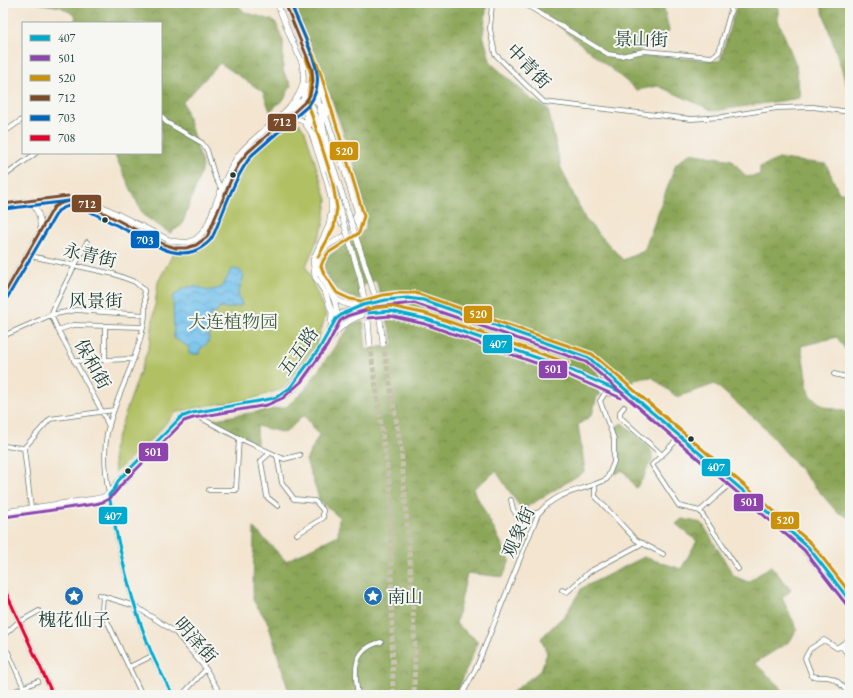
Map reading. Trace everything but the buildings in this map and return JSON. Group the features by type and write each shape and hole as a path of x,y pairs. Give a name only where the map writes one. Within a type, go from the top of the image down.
{"main road":[{"path":"277,3 306,74 304,102 311,132"},
{"path":"286,3 312,69 328,151"},
{"path":"304,48 314,69 358,211 358,221 355,230 324,249 318,259 316,266 317,271 336,299 348,304 361,306 399,298 415,298 432,303"},
{"path":"3,204 72,196 84,198 142,225 162,237 182,243 194,240 203,233 235,161 240,154 279,116 299,93 303,82 302,64"},
{"path":"3,208 66,200 79,201 163,244 176,249 192,248 207,237 240,162 248,152 304,102 311,91 312,69"},
{"path":"279,116 304,102 315,101 319,103 326,115 346,172"},
{"path":"304,102 311,104 334,169 375,296 383,344"},
{"path":"304,102 328,170 360,277 368,319 370,345"},
{"name":"五五路","path":"109,495 118,481 181,417 192,413 275,398 284,393 296,381 326,338 331,326 332,312 326,294 315,277 313,260 329,225 331,214 331,199 327,181 311,132 304,122 295,119 272,132"},
{"path":"327,181 340,222 348,224 355,218 358,211"},
{"path":"3,296 54,207 66,200"},
{"path":"28,201 33,204 40,215 40,231"},
{"path":"331,293 336,310"},
{"path":"329,304 340,315"},
{"path":"354,312 361,306"},
{"path":"331,326 340,315 354,312 362,314 390,311 426,319"},
{"path":"334,334 348,322 362,314"},
{"name":"五五路","path":"114,488 121,485 180,423 189,418 269,404 282,398 295,388 334,334 340,315"},
{"path":"572,352 589,358 604,370 797,537 808,547 850,601"},
{"path":"566,368 625,394 630,398 799,544 850,607"},
{"path":"3,512 102,498 109,495"},
{"path":"3,586 53,695"}],"street":[{"name":"中青街","path":"492,3 490,29 495,54 544,102 691,119 722,117 777,108 813,106 850,112"},
{"name":"景山街","path":"523,3 608,54 621,56 644,51 712,57 720,52 733,3"},
{"path":"162,116 166,122 202,143 207,150 215,176 222,190"},
{"path":"3,133 22,120"},
{"path":"3,177 35,154"},
{"path":"51,315 58,297 76,266 87,242"},
{"name":"永青街","path":"26,254 114,274 135,282 144,290 146,306 145,315"},
{"name":"风景街","path":"3,336 51,315 76,310 145,315"},
{"name":"保和街","path":"51,315 74,361 103,412 109,427"},
{"path":"145,315 143,327 133,359 109,427 105,452 109,495 121,557 135,606 152,656 173,695"},
{"path":"58,330 73,325 143,327"},
{"path":"105,326 105,360"},
{"path":"74,361 133,359"},
{"path":"834,374 850,378"},
{"path":"601,383 605,393 630,398"},
{"name":"观象街","path":"462,695 477,666 538,514 551,501 568,492 595,485 607,479 614,462 614,439 600,401 605,393"},
{"path":"624,407 620,412 620,418 662,455"},
{"path":"30,508 24,448 50,419 114,410"},
{"path":"192,413 239,438 284,459 300,455"},
{"path":"209,490 236,490 239,438"},
{"path":"678,439 652,465 679,506 700,511 738,569"},
{"path":"3,446 24,448"},
{"path":"270,453 260,460 267,497 278,506"},
{"path":"277,456 282,483 294,499 315,501 323,510 323,518 298,534"},
{"path":"700,511 730,484"},
{"path":"595,485 595,496 636,540 663,554"},
{"path":"511,500 513,509 518,518 540,512"},
{"path":"562,590 567,592 588,572 643,543"},
{"name":"明泽街","path":"129,667 102,610 101,595 135,606 175,632 206,669 221,695"},
{"path":"3,636 19,622 40,611"},
{"path":"849,695 842,685 834,680 827,677 820,678 812,676 806,658 810,649 824,640 838,648 850,639"},
{"path":"358,695 354,675 357,662 362,652 371,645 381,642"},
{"path":"841,645 850,658"},
{"path":"8,652 27,695"},
{"path":"142,695 129,667 152,656"},
{"path":"182,695 206,669"},
{"path":"6,695 38,681"}],"green space":[{"path":"37,3 236,3 244,12 275,21 283,41 283,71 291,85 285,98 270,111 263,92 220,63 183,102 203,167 182,225 170,233 143,215 115,155 162,154 162,22 74,22 76,16 61,7"},
{"path":"293,3 467,3 469,5 473,3 487,3 483,35 491,63 532,100 548,109 561,168 585,219 623,260 644,251 676,164 690,153 732,160 746,177 760,175 760,167 779,159 826,164 839,193 850,193 850,353 847,352 837,337 801,346 809,395 825,407 850,412 850,518 837,512 762,425 715,384 677,397 652,377 636,379 629,387 591,357 570,350 568,356 586,361 615,383 615,385 565,365 563,370 601,388 600,395 597,396 592,415 578,425 585,471 522,510 496,471 473,489 510,560 503,577 467,573 456,624 478,641 456,695 290,695 268,623 253,600 254,528 286,561 338,535 339,517 320,501 306,460 319,435 304,415 285,433 257,426 257,444 209,420 286,407 304,391 340,339 353,324 363,321 366,350 394,344 376,280 359,287 361,300 347,296 338,290 331,282 324,269 327,257 366,229 364,211 357,176 347,142 329,91 318,85 311,47"},
{"path":"528,3 663,3 669,31 639,50 641,55 720,61 737,3 778,3 778,20 796,65 800,98 714,111 658,86 637,90 549,18"},
{"path":"820,3 850,3 850,95"},
{"name":"大连植物园","path":"296,122 300,124 305,131 327,200 323,227 306,266 326,315 316,345 282,389 249,400 209,405 175,413 151,440 115,472 113,449 150,343 158,282 173,254 202,248 212,236 234,180 255,152 286,125"},
{"path":"622,423 649,447 652,453 652,461 647,468 644,477 636,488 623,470 615,474 619,456 619,439 616,427"},
{"path":"682,519 702,523 734,576 748,582 771,566 791,590 782,598 797,629 790,641 755,663 788,695 509,695 541,670 547,653 541,638 565,615 582,588 644,557 681,569 697,541 676,524"}],"water":[{"path":"232,269 239,270 244,275 238,294 242,305 231,308 220,308 216,313 212,312 208,343 200,349 199,354 189,354 189,347 174,338 173,297 180,290 193,286 207,291 221,288"}],"tunnel":[{"path":"432,303 572,352"},
{"path":"426,319 566,368"},
{"path":"383,344 401,448 412,586 415,653 414,695"},
{"path":"370,345 390,489 393,695"}],"transit line":[{"name":"712","path":"3,296 54,207 64,202 83,202 163,244 176,248 186,248 196,245 207,237 240,162 248,152 293,113 306,101 310,95 313,81 312,69 285,3"},
{"name":"520","path":"290,3 319,68 364,216 359,233 328,253 321,266 324,274 337,293 350,299 361,301 383,295 416,293 592,354 811,543 850,593"},
{"name":"703","path":"7,298 58,211 66,207 81,207 171,252 192,252 202,247 209,241 215,232 234,186 247,162 252,155 309,105 317,89 317,72 315,64 290,3"},
{"name":"520","path":"306,58 311,74 308,103 332,179 337,208 334,227 318,257"},
{"name":"712","path":"3,204 68,196"},
{"name":"703","path":"4,209 69,201"},
{"name":"407","path":"173,695 159,670 138,615 121,556 109,495 115,488 118,481 181,417 192,413 275,398 290,388 319,349 336,319 344,313 363,305 386,300 407,298 423,300 589,358 808,547 850,601"},
{"name":"501","path":"4,517 95,504 108,500 184,421 193,418 267,405 283,398 301,382 327,346 340,321 347,316 376,307 414,303 586,362 804,550 846,604"},
{"name":"520","path":"366,309 390,306 427,314 568,363"},
{"name":"407","path":"368,313 390,311 426,319 566,368 623,393"},
{"name":"501","path":"368,318 390,316 425,324 564,373 621,398"},
{"name":"708","path":"3,586 53,695"}],"place":[{"name":"槐花仙子","path":"74,596"},
{"name":"南山","path":"373,596"}]}
